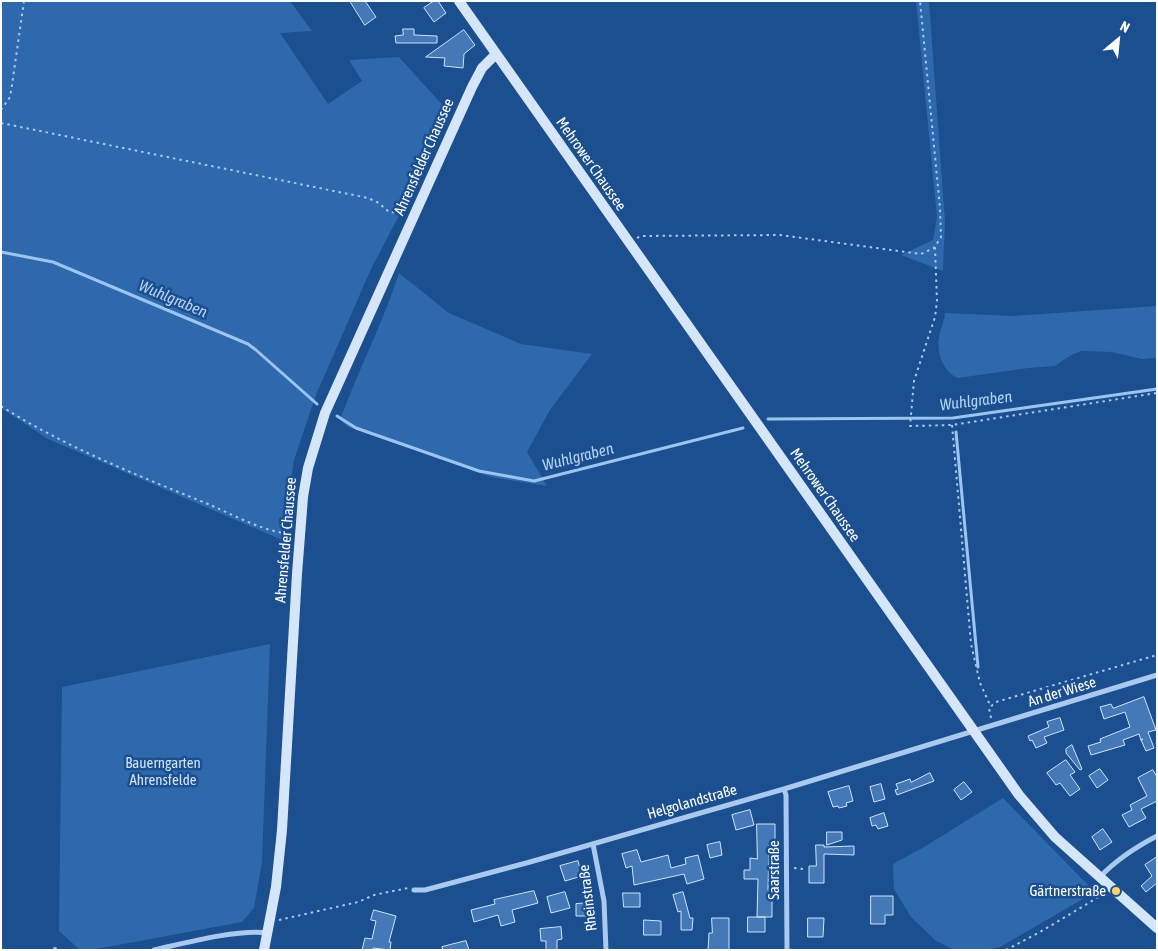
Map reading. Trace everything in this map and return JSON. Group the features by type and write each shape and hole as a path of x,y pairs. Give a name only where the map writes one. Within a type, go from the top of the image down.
{"main road":[{"name":"Mehrower Chaussee","path":"459,1 628,243 1020,795 1052,834 1157,928"},
{"name":"Ahrensfelder Chaussee","path":"264,950 276,886 282,830 300,534 305,482 316,437 325,413 472,87 482,68 496,54"}],"street":[{"name":"An der Wiese","path":"974,732 1157,675"},
{"name":"Helgolandstraße","path":"414,890 434,887 593,844 974,732"},
{"name":"Saarstraße","path":"784,789 786,795 787,950"},
{"path":"1100,877 1111,865 1157,836"},
{"name":"Rheinstraße","path":"593,844 604,901 606,950"},
{"path":"154,950 239,934 268,933"}],"path":[{"path":"1,110 10,97 24,1"},
{"path":"628,243 641,236 780,236 921,254 934,248 940,237 940,208 920,1"},
{"path":"1,123 368,198 379,203 389,212 414,215"},
{"path":"934,248 936,248 937,301 935,317 914,381 910,426 952,425 1157,393"},
{"path":"1,406 44,432 147,479 266,528 283,533 300,534"},
{"path":"952,425 971,644 980,683 990,705 993,726"},
{"path":"990,705 1157,655"},
{"path":"796,868 803,869"},
{"path":"1006,950 1097,898 1108,884"},
{"path":"270,922 358,902 374,895 408,888 414,890"}],"green space":[{"path":"1,1 290,1 312,31 280,33 328,104 362,81 349,60 399,57 447,110 404,206 371,269 316,395 294,460 282,540 48,439 1,408"},
{"path":"916,1 929,1 945,221 943,271 901,255 933,240 937,217"},
{"path":"399,273 449,313 521,344 592,354 550,410 527,452 547,486 491,477 348,427 340,420 386,310"},
{"path":"1157,306 1157,358 1142,359 1112,352 1082,351 1071,355 1055,366 958,378 948,371 939,353 939,339 945,313 1013,316"},
{"name":"Bauerngarten Ahrensfelde","path":"270,644 262,862 254,908 242,922 91,950 80,950 59,931 62,687"},
{"path":"1003,798 1095,892 1000,947 987,950 955,950 936,941 911,917 894,889 893,864"}],"building":[{"path":"350,1 365,1 376,17 365,25"},
{"path":"434,1 438,1 446,13 434,22 424,8"},
{"path":"403,29 414,29 414,35 437,36 437,43 396,43 395,36 403,35"},
{"path":"464,30 475,45 464,54 463,68 444,66 445,58 426,57"},
{"path":"1144,697 1156,730 1148,732 1154,748 1146,751 1139,734 1123,740 1125,745 1091,755 1088,746 1101,742 1100,739 1130,727 1125,712 1104,719 1100,707 1111,704 1113,708"},
{"path":"1060,718 1064,730 1044,737 1047,743 1036,748 1028,736 1049,727 1047,722"},
{"path":"1072,745 1082,769 1080,770 1066,753 1066,749"},
{"path":"1066,760 1075,772 1070,775 1080,789 1070,796 1060,783 1056,785 1047,773"},
{"path":"1100,769 1108,780 1097,788 1089,776"},
{"path":"1153,770 1157,777 1157,801 1141,809 1146,818 1129,827 1122,815 1132,810 1130,805 1147,796 1138,778"},
{"path":"930,773 934,781 897,795 895,790 898,789 896,784 910,779 911,782"},
{"path":"964,782 972,792 961,800 954,790"},
{"path":"881,784 885,799 874,802 870,787"},
{"path":"849,786 853,801 846,803 847,806 833,807 828,792"},
{"path":"750,810 754,825 736,830 732,815"},
{"path":"884,813 888,826 878,829 876,825 872,826 870,818"},
{"path":"757,824 775,824 775,845 769,845 768,890 772,890 772,917 757,917 758,879 744,879 744,870 750,870 750,858 757,859"},
{"path":"1103,829 1112,842 1100,850 1092,837"},
{"path":"827,832 842,832 842,840 827,845"},
{"path":"720,842 722,855 710,858 707,845"},
{"path":"816,845 824,845 824,847 854,846 854,855 824,854 824,883 809,883 809,866 816,866"},
{"path":"637,850 641,862 668,855 671,868 686,864 685,858 698,855 704,879 687,884 684,874 634,885 632,866 626,868 622,854"},
{"path":"1157,857 1157,883 1146,892 1141,886 1152,876 1145,865"},
{"path":"578,861 582,876 565,881 560,866"},
{"path":"534,891 538,903 512,910 515,922 501,926 498,915 474,922 471,910 495,904 494,900"},
{"path":"565,892 570,908 551,913 547,897"},
{"path":"683,892 690,918 693,918 692,930 681,930 681,911 678,912 673,895"},
{"path":"623,893 640,893 640,907 624,907"},
{"path":"871,896 893,896 893,915 885,915 885,924 871,924"},
{"path":"589,903 589,916 576,916 576,904"},
{"path":"374,910 396,916 389,942 391,942 390,950 373,948 373,950 362,950 365,938 372,939 376,921 371,920"},
{"path":"748,917 765,917 765,932 748,932"},
{"path":"712,918 729,918 729,950 708,950 709,933 712,933"},
{"path":"808,918 824,918 823,937 808,937"},
{"path":"644,920 661,921 661,935 644,935"},
{"path":"561,927 562,939 557,940 557,950 546,950 546,941 541,941 540,929"},
{"path":"466,941 469,950 443,950 442,947"}],"waterway":[{"name":"Wuhlgraben","path":"1,252 53,262 248,344 317,404"},
{"name":"Wuhlgraben","path":"768,419 953,418 1157,389"},
{"name":"Wuhlgraben","path":"337,416 356,428 479,471 534,481 743,428"},
{"path":"956,432 978,667"}],"place":[{"name":"Gärtnerstraße","path":"1116,891"}]}
